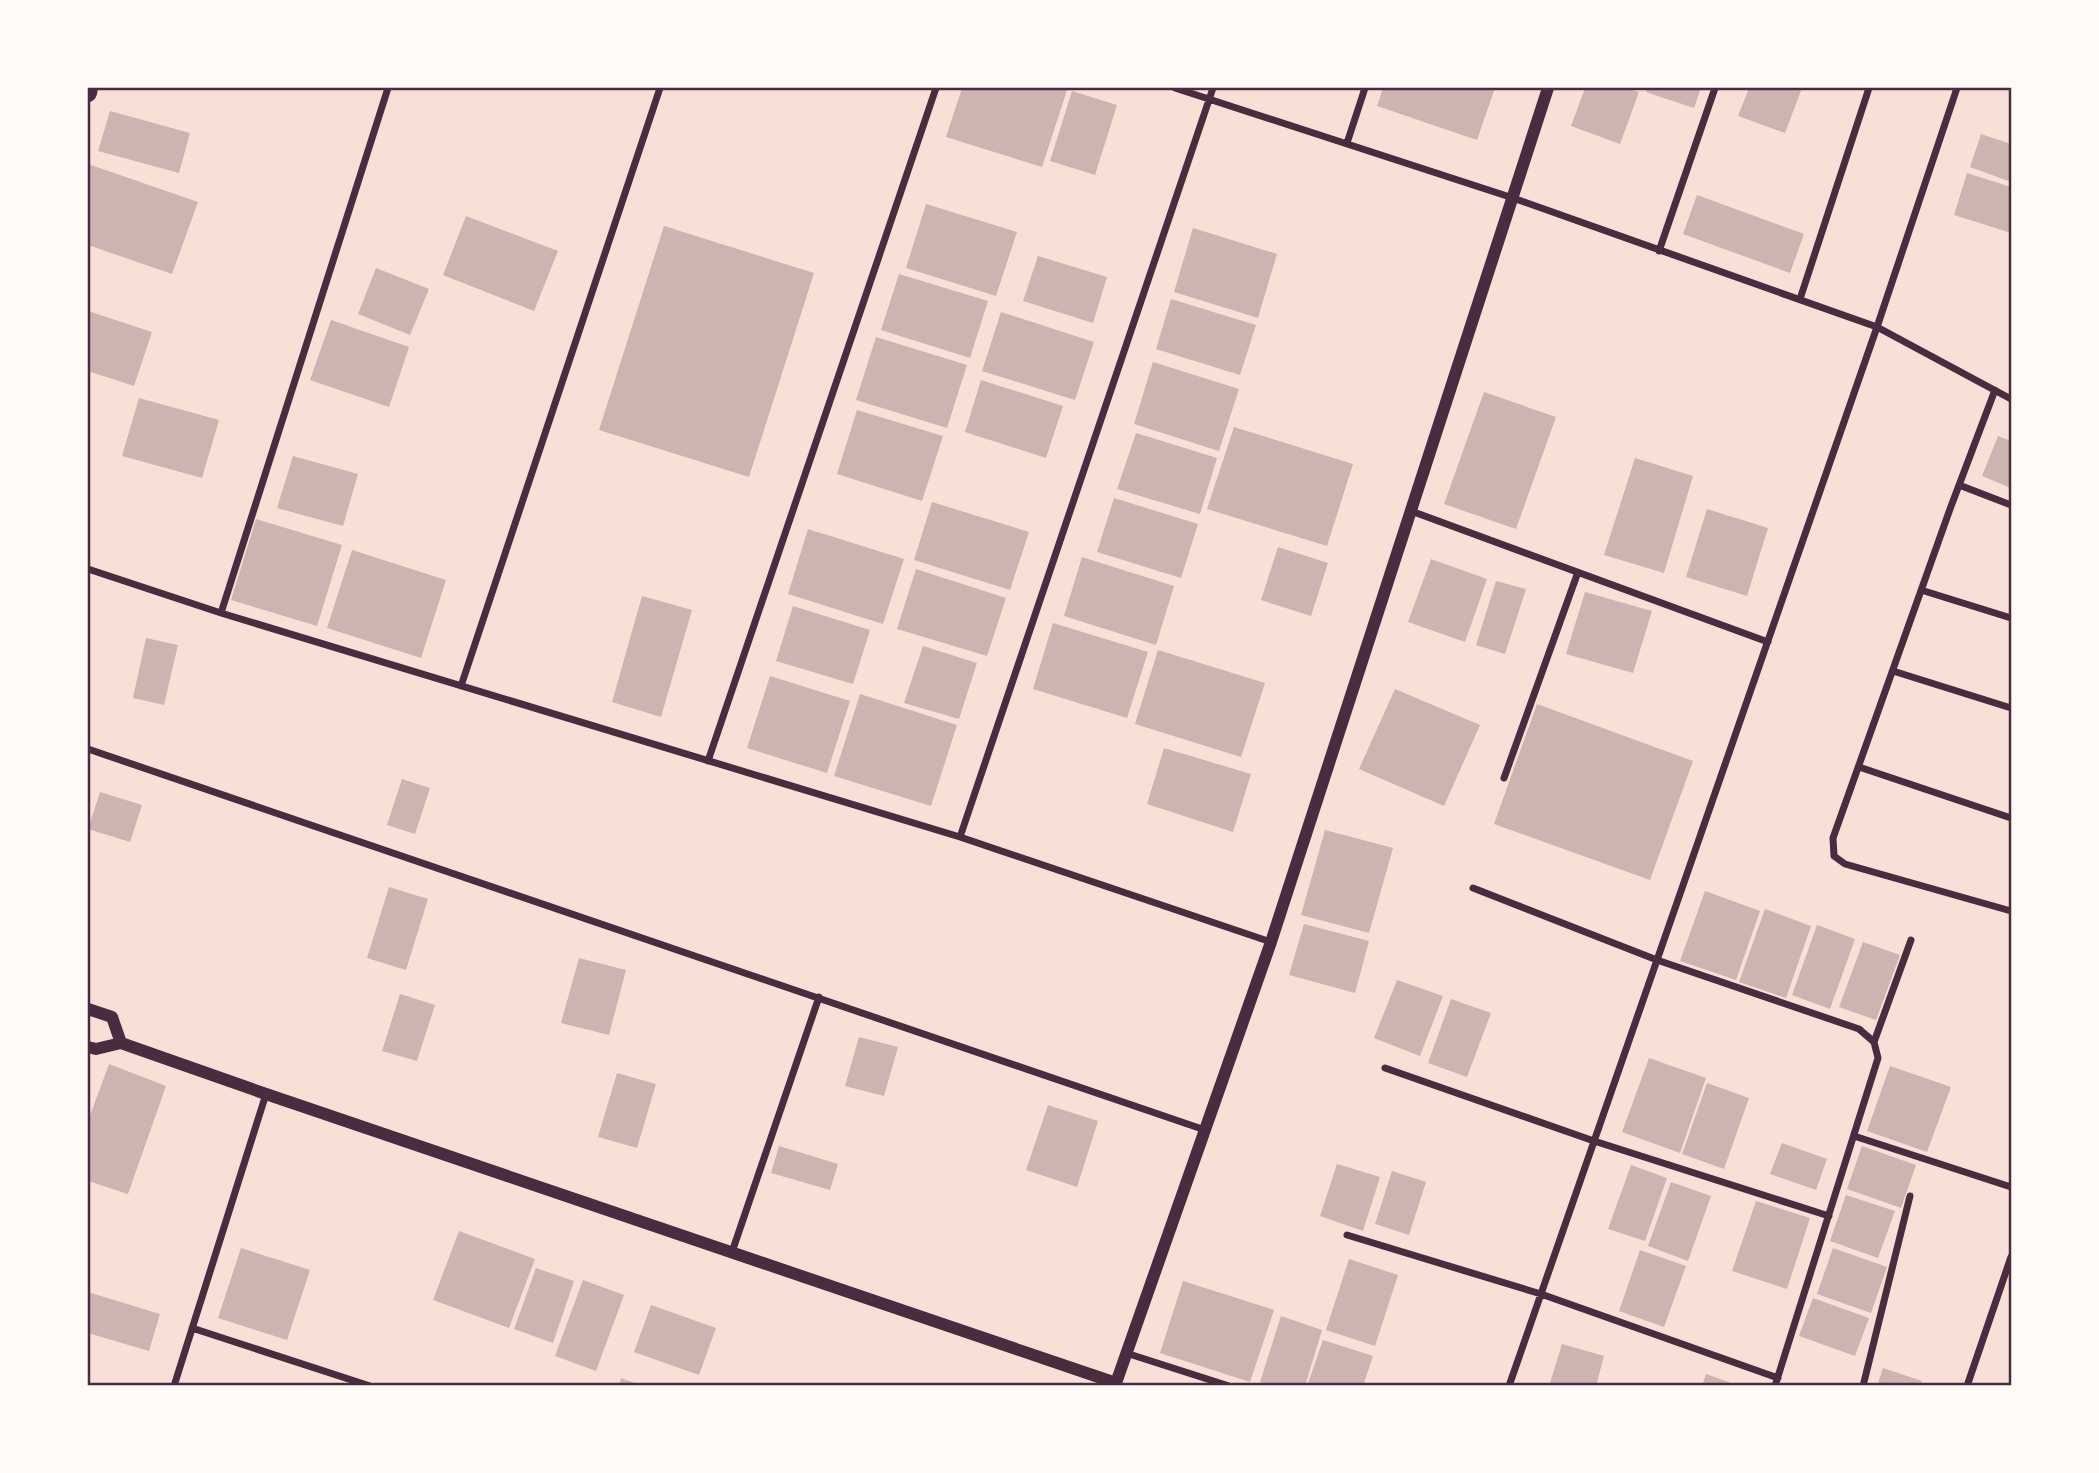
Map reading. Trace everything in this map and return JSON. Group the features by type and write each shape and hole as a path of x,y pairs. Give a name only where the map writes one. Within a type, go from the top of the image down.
{"main road":[{"path":"88,93 89,88"}],"street":[{"path":"221,613 388,88"},
{"path":"461,686 660,88"},
{"path":"708,761 936,88"},
{"path":"1175,88 1513,198 1877,327 2011,399"},
{"path":"960,837 1213,88"},
{"path":"1347,143 1366,88"},
{"path":"88,1047 96,1049 121,1043 1115,1384 1272,942 1548,88"},
{"path":"1658,251 1715,88"},
{"path":"1800,299 1869,88"},
{"path":"1509,1385 1877,327 1957,88"},
{"path":"1995,390 1833,838 1834,856 1845,864 2011,911"},
{"path":"1959,485 2011,505"},
{"path":"1411,511 1768,642"},
{"path":"88,569 221,613 960,837 1272,942"},
{"path":"1504,778 1578,572"},
{"path":"1921,590 2011,618"},
{"path":"1893,671 2011,708"},
{"path":"88,749 1205,1130"},
{"path":"1858,767 2011,818"},
{"path":"1473,888 1657,960 1859,1029 1874,1042"},
{"path":"1347,1235 1541,1294 1776,1382 1878,1058 1874,1042 1911,940"},
{"path":"732,1252 819,997"},
{"path":"88,1009 112,1017 121,1043"},
{"path":"1385,1068 1594,1141 1829,1216"},
{"path":"174,1385 266,1094"},
{"path":"1854,1136 2011,1187"},
{"path":"1863,1385 1910,1196"},
{"path":"1967,1385 2011,1256"},
{"path":"192,1328 370,1385"},
{"path":"1126,1353 1229,1385"}],"building":[{"path":"962,88 1067,90 1042,167 946,137"},
{"path":"1383,88 1495,88 1477,140 1377,106"},
{"path":"1585,88 1626,88 1639,92 1620,144 1571,126"},
{"path":"1647,88 1701,88 1694,108 1646,92"},
{"path":"1749,88 1802,88 1785,133 1738,116"},
{"path":"1072,91 1117,105 1095,175 1050,161"},
{"path":"110,111 190,133 179,173 98,151"},
{"path":"1981,134 2011,144 2011,182 1970,167"},
{"path":"88,164 198,202 172,274 88,245"},
{"path":"1967,173 2011,187 2011,233 1954,215"},
{"path":"1697,195 1804,234 1790,273 1683,234"},
{"path":"926,204 1017,232 996,296 906,268"},
{"path":"466,216 558,251 534,311 443,275"},
{"path":"664,226 814,273 749,477 599,430"},
{"path":"1193,228 1277,254 1258,318 1174,292"},
{"path":"1038,256 1107,277 1093,323 1023,301"},
{"path":"376,268 429,289 410,335 358,314"},
{"path":"899,274 988,301 970,358 881,330"},
{"path":"1171,299 1256,325 1240,375 1156,349"},
{"path":"88,311 152,332 134,386 88,371"},
{"path":"1001,312 1094,342 1075,400 982,371"},
{"path":"331,320 409,347 389,407 310,380"},
{"path":"876,337 967,365 947,428 856,400"},
{"path":"1153,362 1239,389 1219,451 1134,424"},
{"path":"981,380 1063,406 1046,458 965,432"},
{"path":"1484,392 1556,417 1516,529 1444,504"},
{"path":"139,398 219,420 202,478 122,456"},
{"path":"857,410 943,436 922,501 837,474"},
{"path":"1234,427 1353,464 1327,546 1207,509"},
{"path":"1136,433 1217,458 1200,514 1117,489"},
{"path":"1998,436 2011,441 2011,488 1982,476"},
{"path":"293,456 358,474 343,526 277,508"},
{"path":"1635,458 1693,476 1664,573 1604,555"},
{"path":"1114,498 1198,524 1181,578 1097,552"},
{"path":"932,502 1029,532 1010,590 914,560"},
{"path":"1707,509 1768,528 1747,596 1686,577"},
{"path":"256,519 342,545 317,626 231,600"},
{"path":"808,529 904,559 883,624 788,594"},
{"path":"1278,547 1328,563 1311,616 1261,600"},
{"path":"352,550 446,580 421,658 327,628"},
{"path":"1082,557 1174,586 1156,645 1064,616"},
{"path":"1431,559 1487,579 1465,642 1408,622"},
{"path":"916,569 1006,598 987,656 897,629"},
{"path":"1496,581 1526,589 1505,654 1476,645"},
{"path":"1585,592 1652,611 1633,673 1566,654"},
{"path":"642,596 692,610 661,717 612,702"},
{"path":"793,606 870,630 853,684 776,661"},
{"path":"1053,623 1148,652 1127,718 1033,689"},
{"path":"146,638 178,645 164,705 133,698"},
{"path":"923,646 977,663 959,719 904,703"},
{"path":"1158,650 1265,683 1241,757 1135,724"},
{"path":"770,676 850,701 827,773 747,748"},
{"path":"1395,689 1480,725 1444,806 1359,769"},
{"path":"860,694 957,725 931,806 834,776"},
{"path":"1537,704 1693,761 1650,880 1494,824"},
{"path":"1164,748 1251,774 1233,832 1147,804"},
{"path":"402,779 430,788 415,834 387,825"},
{"path":"100,792 142,805 130,842 88,829"},
{"path":"1325,830 1393,848 1369,933 1301,915"},
{"path":"389,887 428,899 406,970 367,958"},
{"path":"1705,891 1760,911 1736,980 1680,961"},
{"path":"1765,909 1811,926 1786,998 1739,982"},
{"path":"1304,924 1369,941 1355,993 1289,975"},
{"path":"1817,925 1855,939 1830,1009 1792,995"},
{"path":"1863,942 1900,955 1876,1020 1839,1007"},
{"path":"579,958 626,970 609,1035 561,1023"},
{"path":"1397,980 1443,996 1420,1056 1374,1038"},
{"path":"400,994 435,1005 417,1061 382,1051"},
{"path":"1451,999 1491,1013 1467,1077 1428,1063"},
{"path":"859,1037 898,1047 884,1096 845,1086"},
{"path":"1649,1058 1706,1078 1680,1153 1622,1132"},
{"path":"109,1064 166,1086 128,1194 88,1181 88,1121"},
{"path":"1890,1066 1951,1087 1927,1152 1867,1131"},
{"path":"617,1073 656,1084 637,1148 598,1137"},
{"path":"1707,1083 1749,1098 1724,1169 1682,1154"},
{"path":"1048,1105 1098,1121 1077,1187 1026,1170"},
{"path":"1782,1143 1827,1159 1816,1190 1770,1174"},
{"path":"779,1146 838,1164 830,1190 771,1173"},
{"path":"1862,1146 1916,1165 1901,1208 1847,1189"},
{"path":"1337,1164 1380,1177 1363,1231 1320,1216"},
{"path":"1631,1165 1667,1178 1645,1241 1608,1229"},
{"path":"1392,1171 1426,1182 1409,1235 1375,1224"},
{"path":"1671,1182 1711,1196 1688,1261 1648,1246"},
{"path":"1846,1195 1895,1211 1878,1258 1830,1241"},
{"path":"1756,1201 1810,1218 1787,1289 1732,1271"},
{"path":"459,1231 535,1259 509,1328 433,1300"},
{"path":"241,1248 310,1270 287,1340 218,1318"},
{"path":"1833,1248 1887,1267 1871,1313 1817,1294"},
{"path":"1640,1250 1686,1266 1664,1327 1619,1311"},
{"path":"1349,1259 1398,1275 1375,1346 1326,1330"},
{"path":"536,1268 574,1281 553,1343 514,1329"},
{"path":"583,1280 624,1295 596,1371 555,1356"},
{"path":"1183,1281 1274,1310 1250,1382 1160,1353"},
{"path":"88,1292 160,1314 149,1351 88,1333"},
{"path":"1813,1298 1869,1318 1855,1356 1799,1336"},
{"path":"651,1305 716,1328 699,1375 634,1352"},
{"path":"1281,1316 1322,1330 1305,1386 1270,1386 1260,1382"},
{"path":"1323,1340 1373,1356 1363,1386 1307,1386"},
{"path":"1562,1344 1604,1356 1596,1386 1549,1386"},
{"path":"1883,1368 1922,1381 1921,1386 1877,1386"},
{"path":"1706,1374 1737,1385 1737,1386 1702,1386"},
{"path":"621,1378 640,1385 640,1386 619,1386"}]}
